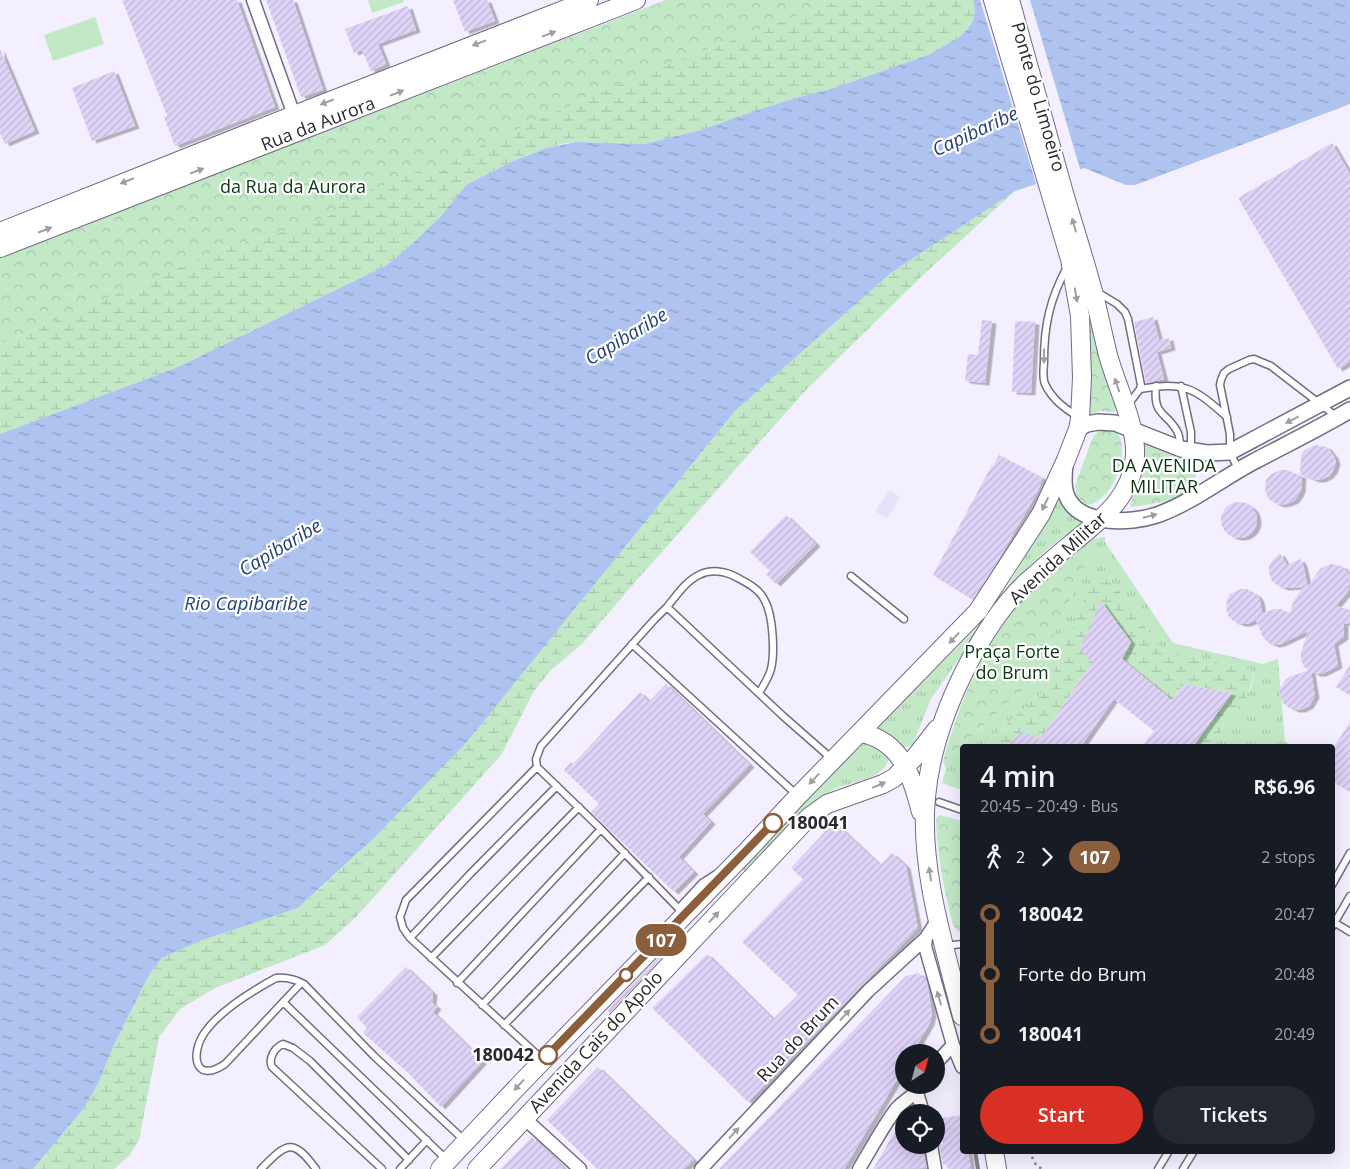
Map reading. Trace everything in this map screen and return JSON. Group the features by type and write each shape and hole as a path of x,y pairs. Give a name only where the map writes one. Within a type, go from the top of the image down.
{"main road":[{"name":"Rua da Aurora","path":"0,232 589,0"},
{"name":"Rua da Aurora","path":"0,248 636,0"},
{"name":"Ponte do Limoeiro","path":"993,0 1058,196"},
{"name":"Ponte do Limoeiro","path":"1010,0 1058,196"},
{"name":"Avenida Militar","path":"861,733 978,611 1041,514 1066,460 1079,424 1082,377 1080,316 1058,196"},
{"name":"Avenida Militar","path":"925,828 926,797 931,763 941,725 953,694 971,657 998,616 1026,582 1102,519 1120,499 1130,476 1135,456 1133,431 1109,358 1092,289 1058,196"},
{"name":"Avenida Cais do Apolo","path":"477,1169 809,817 827,804 883,784 907,766 941,725"},
{"name":"Avenida Cais do Apolo","path":"444,1165 682,912 725,874 798,796 861,733"},
{"path":"861,733 872,735 893,748 907,766"},
{"name":"Avenida Militar","path":"907,766 918,798 925,828 930,876 943,946 960,1009"},
{"path":"994,1154 997,1169"}],"street":[{"path":"252,0 294,115"},
{"path":"1079,424 1115,423 1186,450 1218,453 1230,452 1350,388"},
{"path":"1066,460 1065,493 1072,506 1079,512 1093,518 1127,521 1156,516 1185,502 1238,470 1344,414"},
{"path":"938,919 926,938 925,946 952,1044 960,1062"},
{"name":"Rua do Brum","path":"701,1169 868,991 926,938"},
{"path":"945,1052 952,1044"},
{"path":"859,1169 885,1124 898,1107 913,1094"},
{"path":"524,1118 580,1169"},
{"path":"932,1154 935,1169"}],"lane":[{"path":"1070,259 1049,307 1044,337 1044,382 1051,396 1079,424"},
{"path":"1092,289 1117,304 1125,312 1141,378 1140,389 1125,409"},
{"path":"1238,470 1230,452 1230,434 1220,385 1224,372 1229,369 1254,359 1271,366 1321,404 1344,414"},
{"path":"1140,389 1156,386 1181,386 1195,392 1210,402 1227,417"},
{"path":"1156,386 1156,404 1161,413 1178,432 1186,450"},
{"path":"1181,386 1191,432 1186,450"},
{"path":"1178,432 1191,432"},
{"path":"682,912 602,829 537,767 536,759 541,746 632,644 692,580 700,574 714,571 729,573 758,591 765,600 771,619 772,668 760,693"},
{"path":"851,576 904,619"},
{"path":"667,607 783,716 833,760"},
{"path":"632,644 798,796"},
{"path":"537,767 406,900 400,917 403,928 410,938 543,1060"},
{"path":"410,938 557,786"},
{"path":"939,802 960,809"},
{"path":"431,958 579,807"},
{"path":"457,983 602,829"},
{"path":"482,1005 625,853"},
{"path":"1335,880 1350,853"},
{"path":"504,1025 649,877"},
{"path":"1335,921 1350,896"},
{"path":"1335,925 1350,932"},
{"path":"943,946 960,944"},
{"path":"301,983 225,1064 215,1071 207,1072 201,1068 196,1055 198,1044 222,1014 276,978 284,977 301,983 374,1056 465,1142"},
{"path":"283,1002 427,1140 444,1165"},
{"path":"382,1169 272,1067 270,1063 271,1058 278,1046 282,1044 288,1045 310,1061 409,1160"},
{"path":"400,1169 427,1140"},
{"path":"261,1169 274,1155 286,1147 292,1146 299,1149 316,1169"},
{"path":"1158,1169 1167,1154"},
{"path":"1183,1169 1192,1154"}],"path":[{"path":"1030,1154 1036,1165 1042,1169"}],"shaded area":[{"path":"890,490 900,497 887,519 875,511"}],"green space":[{"path":"368,0 403,0 404,2 372,13"},
{"name":"da Rua da Aurora","path":"666,0 839,0 641,74 449,160 445,169 437,172 443,184 437,187 433,173 416,172 340,202 335,212 328,216 306,225 222,249 0,344 0,257"},
{"path":"839,0 973,0 975,10 973,21 966,31 958,38 928,55 834,88 795,98 701,130 644,144 566,143 513,161 466,185 442,215 387,265 178,367 0,434 0,344 222,249 306,225 328,216 335,212 340,202 542,118 641,74"},
{"path":"95,17 104,44 53,61 44,35"},
{"path":"1015,191 922,276 806,390 582,644 551,670 534,691 501,755 356,917 325,945 215,988 180,1009 159,1037 139,1140 129,1156 114,1169 33,1169 84,1108 99,1082 112,1049 149,975 162,958 200,941 298,908 324,885 374,838 467,742 735,411 891,273"},
{"name":"DA AVENIDA MILITAR","path":"1087,300 1117,409 1115,412 1101,411 1088,415 1090,334"},
{"name":"DA AVENIDA MILITAR","path":"1106,430 1115,431 1120,438 1122,448 1118,472 1105,494 1097,502 1087,505 1077,497 1075,486 1093,437 1098,432"},
{"name":"DA AVENIDA MILITAR","path":"1144,444 1190,464 1196,477 1194,485 1180,496 1149,505 1131,507 1130,505 1140,480"},
{"name":"DA AVENIDA MILITAR","path":"1060,501 1066,511 1081,521 1081,523 1028,567 978,631 931,699 913,744 905,748 899,746 892,737 877,728 985,620 997,605 1057,502"},
{"path":"1105,537 1105,542 1173,643 1263,664 1278,659 1285,741 1289,744 1211,744 1251,688 1254,677 1252,670 1162,650 1114,584 1100,579 1091,583 1047,688 984,744 963,744 1033,681 1098,538"},
{"name":"Praça Forte do Brum","path":"1098,538 1033,681 963,744 960,744 960,747 943,762 961,706 973,678 1002,626 1040,581 1089,542"},
{"path":"1099,579 1105,579 1114,584 1162,650 1252,670 1253,677 1245,697 1212,744 1194,744 1232,693 1183,684 1172,700 1122,659 1092,663 1040,739 1022,732 1008,744 984,744 1047,688 1091,583"},
{"path":"872,742 889,757 881,771 866,779 839,787 826,794 746,873 742,868 859,747"},
{"path":"960,747 960,789 942,783 946,768 943,762"},
{"path":"940,815 960,820 960,932 953,925 944,885 939,858 936,818"}],"water":[{"name":"Rio Capibaribe","path":"973,0 1350,0 1350,104 1135,185 1126,185 1084,168 1015,191 891,273 735,411 467,742 374,838 298,908 200,941 162,958 149,975 112,1049 99,1082 84,1108 33,1169 0,1169 0,434 178,367 387,265 442,215 466,185 513,161 547,148 576,142 644,144 701,130 795,98 834,88 928,55 958,38 973,21 975,10"}],"pier":[{"path":"980,0 1030,0 1081,172 1037,187"}],"building":[{"path":"122,0 237,0 275,107 175,146 164,117 167,116"},
{"path":"266,0 293,0 323,90 301,97"},
{"path":"453,0 487,0 495,21 465,32"},
{"path":"408,6 416,30 378,44 386,64 371,71 362,50 354,53 345,29"},
{"path":"0,49 35,131 5,144 0,133"},
{"path":"114,71 135,126 92,141 72,88"},
{"path":"1332,143 1350,174 1350,362 1338,369 1238,198"},
{"path":"1153,317 1159,340 1169,338 1171,348 1157,352 1164,379 1146,383 1134,322"},
{"path":"982,320 992,321 985,383 965,381 968,354 978,355"},
{"path":"1015,321 1035,322 1031,393 1012,392"},
{"path":"1315,445 1327,447 1336,462 1329,476 1321,480 1315,480 1300,474 1301,455 1305,450"},
{"path":"999,455 1043,478 1038,491 973,600 933,575"},
{"path":"1280,470 1286,470 1302,476 1301,490 1298,496 1294,501 1280,505 1268,498 1265,490 1266,480 1270,475"},
{"path":"1239,502 1251,508 1257,520 1251,532 1239,538 1227,532 1221,520 1227,508"},
{"path":"786,515 816,544 776,584 766,574 770,571 750,552"},
{"path":"1280,553 1287,565 1300,559 1303,564 1308,587 1320,569 1330,564 1342,566 1350,575 1349,590 1336,606 1350,610 1350,624 1344,623 1344,637 1334,644 1338,666 1322,674 1316,674 1311,671 1315,696 1309,706 1301,710 1295,710 1283,703 1280,689 1289,677 1309,670 1304,667 1301,659 1308,631 1275,645 1267,642 1263,637 1256,620 1247,624 1241,624 1229,617 1226,609 1227,599 1230,594 1241,589 1247,589 1257,595 1260,600 1262,613 1281,609 1290,613 1293,602 1303,587 1284,588 1272,581 1269,566"},
{"path":"1101,601 1131,642 1122,659 1172,700 1183,684 1232,693 1194,744 1144,744 1154,731 1114,699 1082,744 1008,744 1022,732 1040,739 1092,663 1080,649"},
{"path":"1350,665 1350,695 1336,687"},
{"path":"666,684 750,765 703,814 711,822 679,857 694,872 674,892 591,812 599,804 564,770 571,762 573,764 640,692 649,702"},
{"path":"1350,722 1350,792 1335,783 1335,745"},
{"path":"834,822 880,865 892,853 906,866 918,928 748,1102 652,1008 707,954 773,1019 798,995 742,942 803,879 791,868"},
{"path":"661,954 663,956 610,1013 607,1010"},
{"path":"406,967 433,993 432,1003 437,1007 433,1012 483,1061 441,1107 406,1071 363,1033 367,1028 357,1017"},
{"path":"919,973 927,982 932,1014 930,1023 918,1044 895,1044 895,1083 844,1169 719,1169 906,976"},
{"path":"598,1067 694,1160 684,1169 597,1169 547,1120"},
{"path":"960,1115 960,1154 968,1154 971,1169 948,1169 947,1164 943,1165 941,1154 945,1154 945,1118"},
{"path":"894,1133 895,1154 923,1154 927,1168 873,1169"},
{"path":"532,1137 565,1169 500,1169"}],"railway":[{"path":"976,1154 978,1169"}],"bus line":[{"name":"107","path":"548,1055 773,823"}],"place":[{"name":"180041","path":"773,823"},
{"name":"180042","path":"548,1055"}],"water label":[{"name":"Capibaribe","path":"975,131"},
{"name":"Capibaribe","path":"626,336"},
{"name":"Capibaribe","path":"280,547"}]}
